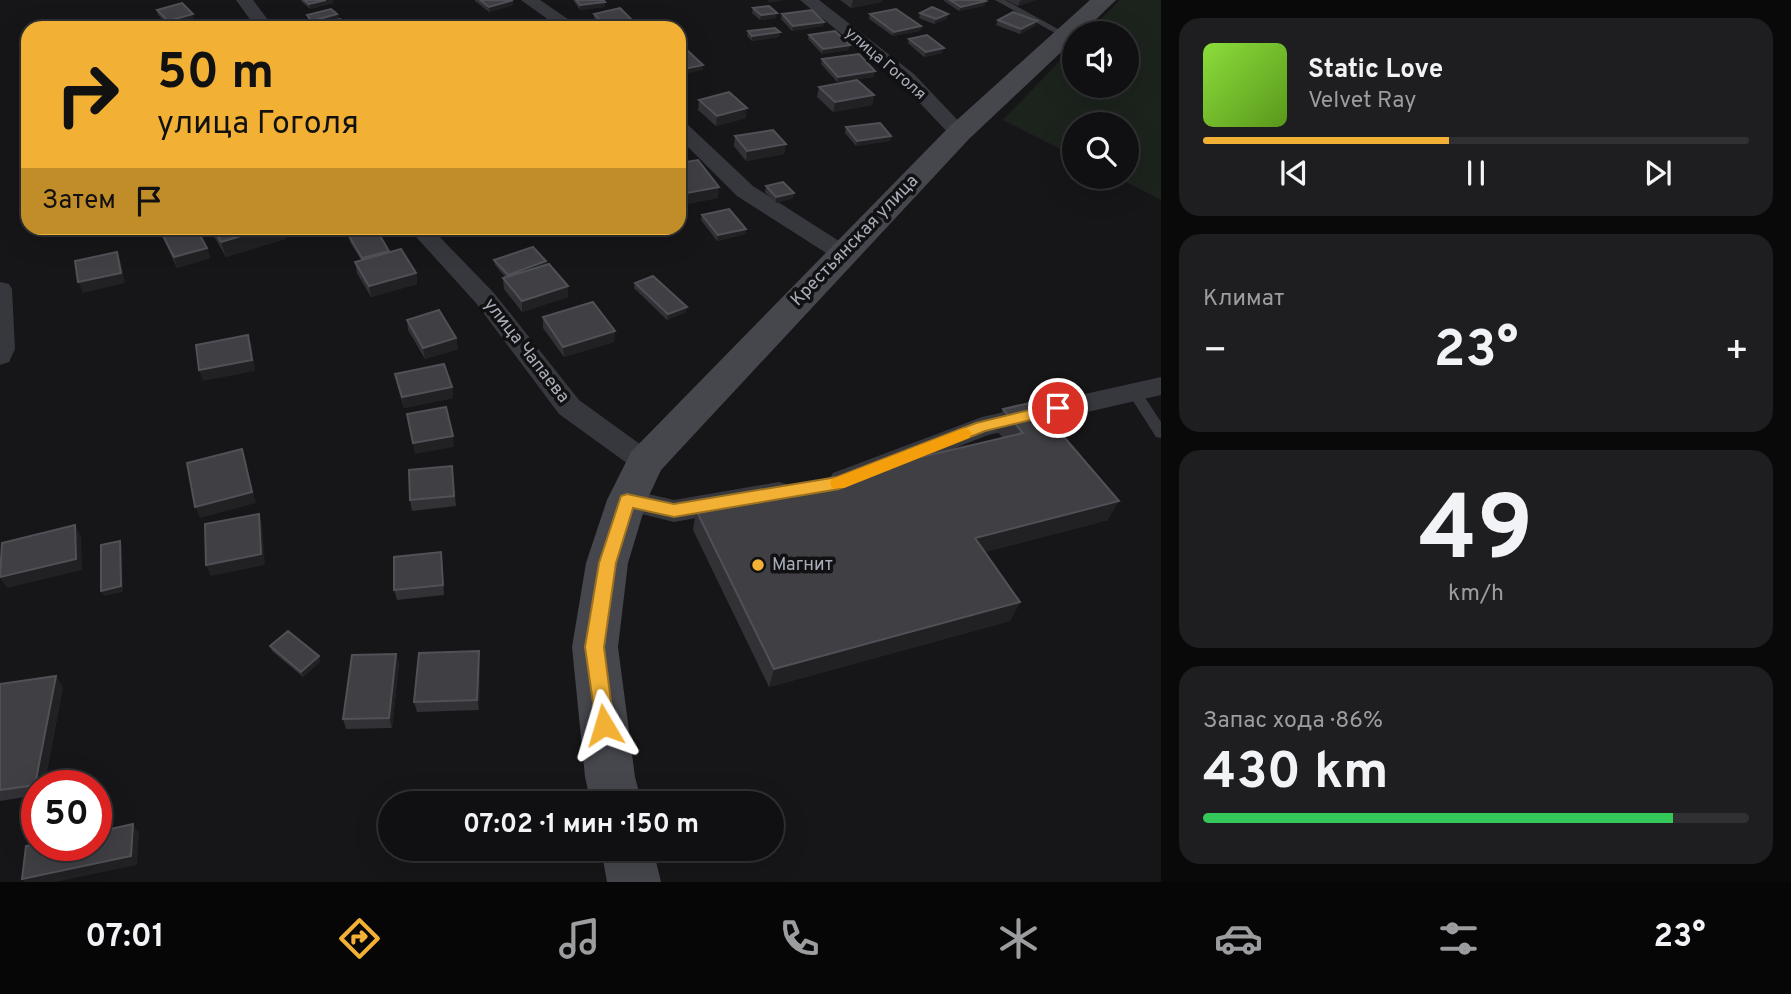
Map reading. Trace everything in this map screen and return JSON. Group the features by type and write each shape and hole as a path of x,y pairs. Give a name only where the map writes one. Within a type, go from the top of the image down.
{"main road":[{"name":"Крестьянская улица","path":"1082,21 1104,0"},
{"name":"Крестьянская улица","path":"636,481 842,253 959,133 1062,40"},
{"path":"613,791 595,647 607,563 636,481"},
{"path":"629,861 634,882"}],"street":[{"path":"244,0 260,21"},
{"path":"529,0 561,21"},
{"name":"улица Гоголя","path":"808,0 907,78 959,133"},
{"path":"686,134 745,191 842,253"},
{"name":"улица Чапаева","path":"426,235 485,298 569,407 636,481"},
{"path":"0,289 0,356"},
{"path":"636,481 674,511 839,483 982,427 1151,384"}],"lane":[{"path":"999,0 1062,33"},
{"path":"1151,384 1161,433"}],"shaded area":[{"path":"1120,0 1161,0 1161,200 1139,189 1139,112 1062,112 1062,150 1003,120 1062,59 1062,98 1139,98 1139,21 1099,21"}],"building":[{"path":"304,0 326,0 309,4"},
{"path":"480,0 513,0 489,7"},
{"path":"576,0 603,0 605,2 580,5"},
{"path":"950,0 984,0 986,1 961,7"},
{"path":"182,3 193,14 168,21 157,10"},
{"path":"769,6 777,13 761,15 753,8"},
{"path":"932,7 948,14 936,19 920,13"},
{"path":"620,8 633,21 601,21 594,14"},
{"path":"331,9 337,14 312,21 307,15"},
{"path":"896,9 921,26 894,32 870,14"},
{"path":"812,10 824,22 793,26 782,14"},
{"path":"1013,12 1037,21 1021,29 998,20"},
{"path":"775,28 780,32 752,36 748,31"},
{"path":"835,31 850,45 823,49 809,35"},
{"path":"927,35 944,48 926,52 909,39"},
{"path":"688,51 703,65 686,69"},
{"path":"859,54 875,71 838,77 822,59"},
{"path":"857,80 874,95 835,102 819,87"},
{"path":"729,92 747,108 717,116 699,100"},
{"path":"880,123 891,136 857,141 846,127"},
{"path":"773,130 786,144 747,151 735,136"},
{"path":"698,160 719,187 687,193 686,162"},
{"path":"783,182 794,193 776,197 766,186"},
{"path":"729,209 746,229 718,235 702,215"},
{"path":"163,235 200,235 207,248 174,257"},
{"path":"217,235 244,235 221,242"},
{"path":"380,235 389,251 362,258 349,236"},
{"path":"533,247 546,261 508,275 494,260"},
{"path":"401,249 416,273 369,286 355,262"},
{"path":"117,252 121,273 78,282 75,261"},
{"path":"549,264 568,286 522,301 503,278"},
{"path":"653,276 687,307 668,314 635,283"},
{"path":"593,302 615,331 563,347 543,317"},
{"path":"439,310 456,338 423,348 407,320"},
{"path":"248,335 252,360 199,370 196,345"},
{"path":"444,364 452,387 402,397 395,374"},
{"path":"1034,402 1119,501 975,538 1020,602 774,669 696,510 1023,433 1003,409"},
{"path":"446,407 453,436 413,443 407,414"},
{"path":"242,449 252,492 195,507 187,463"},
{"path":"452,466 454,496 410,500 409,470"},
{"path":"259,514 261,554 206,565 205,524"},
{"path":"75,525 76,559 0,577 2,543"},
{"path":"120,541 121,586 101,591 101,545"},
{"path":"441,552 443,585 394,590 394,557"},
{"path":"288,631 319,656 301,672 270,646"},
{"path":"479,651 477,700 414,702 419,653"},
{"path":"396,654 389,718 343,719 352,655"},
{"path":"56,676 38,770 21,770 21,787 0,790 0,684"},
{"path":"133,824 131,856 112,860 112,829"},
{"path":"24,861 107,861 22,879"}],"slow traffic":[{"path":"838,483 964,434"}],"place":[{"name":"Магнит","path":"758,565"}],"route":[{"path":"604,725 595,647 607,563 627,500 674,511 839,483 982,427 1058,408"}]}
